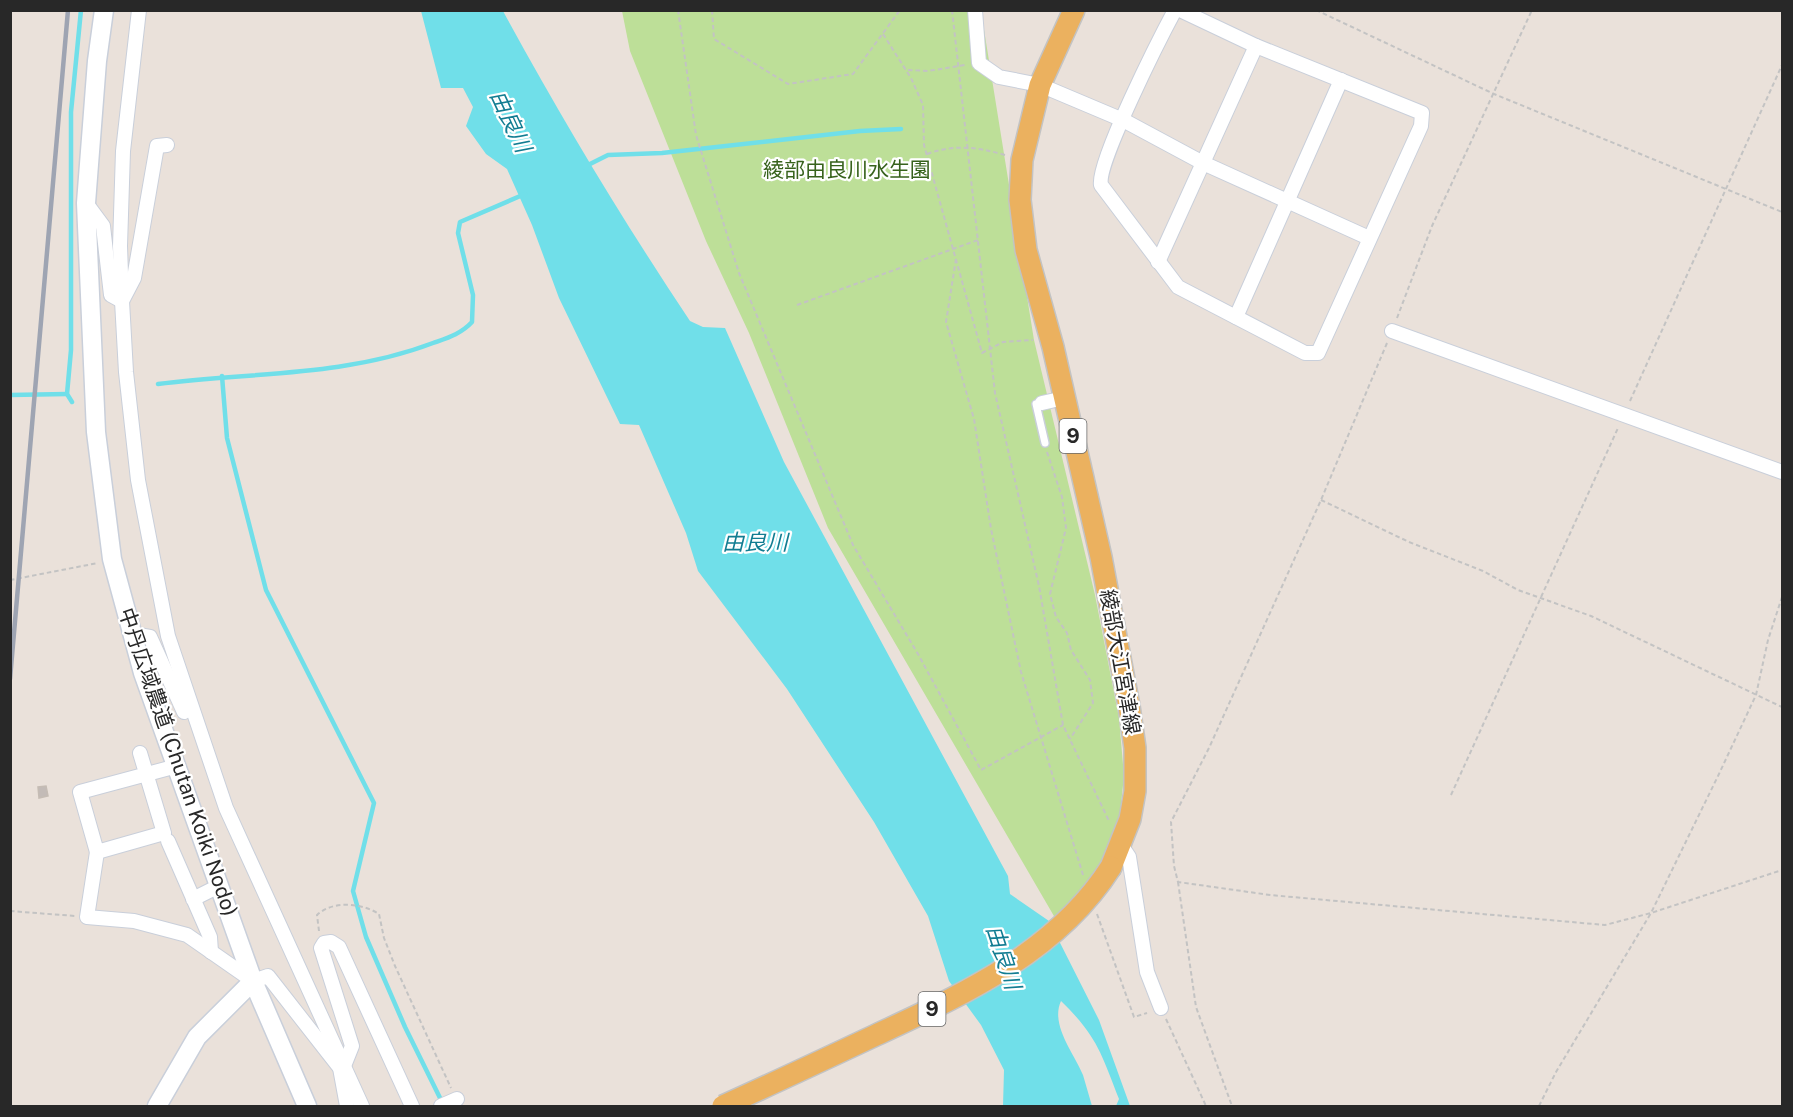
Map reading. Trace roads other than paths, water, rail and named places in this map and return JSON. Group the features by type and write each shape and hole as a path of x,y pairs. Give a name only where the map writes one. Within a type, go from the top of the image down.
{"main road":[{"name":"綾部大江宮津線","path":"723,1107 939,1005 991,977 1025,955 1076,914 1095,892 1111,867 1130,819 1135,791 1133,737 1101,557 1053,347 1026,250 1020,200 1022,160 1040,85 1074,10"}],"street":[{"name":"中丹広域農道 (Chutan Koiki Nodo)","path":"104,10 97,61 86,203 96,432 112,560 133,634 219,886 253,981 307,1107"},
{"path":"139,10 123,151 120,246 122,302 126,372 138,480 168,636 193,716 226,808 362,1107"},
{"path":"975,10 979,63 999,76 1040,85 1123,120 1203,163 1369,238"},
{"path":"1175,10 1123,120 1100,179 1101,185 1178,287 1305,353 1318,353 1421,126 1422,113 1256,46 1180,10"},
{"path":"1158,262 1256,46"},
{"path":"1236,317 1341,80"},
{"path":"122,302 134,278 157,146 167,145"},
{"path":"86,203 103,226 111,295 122,302"},
{"path":"1392,331 1782,472"},
{"path":"1042,403 1064,398"},
{"path":"133,634 150,637 187,718 193,716"},
{"path":"97,852 164,833 140,753"},
{"path":"177,766 80,792 97,852 87,917 134,921 187,935 253,981"},
{"path":"168,842 210,937 211,952"},
{"path":"1121,845 1129,857 1147,972 1161,1008"},
{"path":"193,899 219,886"},
{"path":"342,1067 352,1046 321,948 324,943 331,942 339,947 412,1107"},
{"path":"157,1107 197,1037 253,981 268,976 342,1067 347,1107"},
{"path":"441,1107 457,1099"}],"lane":[{"path":"1042,403 1036,404 1045,443"}],"water":[{"name":"由良川","path":"421,11 503,11 593,168 690,321 703,327 725,328 784,462 1008,876 1010,894 1049,921 1099,1020 1130,1106 1116,1106 1119,1099 1097,1046 1083,1025 1061,1001 1058,1010 1061,1029 1083,1075 1092,1106 1003,1106 1004,1070 981,1025 949,981 928,916 874,822 787,689 698,571 686,533 639,425 620,424 559,298 532,225 507,169 486,154 466,126 473,107 463,88 441,88"}],"waterway":[{"path":"72,402 67,394 71,350 71,112 81,10"},
{"path":"584,167 608,155 662,153 860,131 901,129"},
{"path":"158,384 331,368 399,354 459,333 472,322 473,295 458,233 460,222 525,194"},
{"path":"222,376 227,438 266,590 374,803 353,891 366,937 405,1027 443,1104"},
{"path":"10,395 67,394"}],"railway":[{"path":"10,679 68,10"}],"park label":[{"name":"綾部由良川水生園","path":"847,170"}]}
